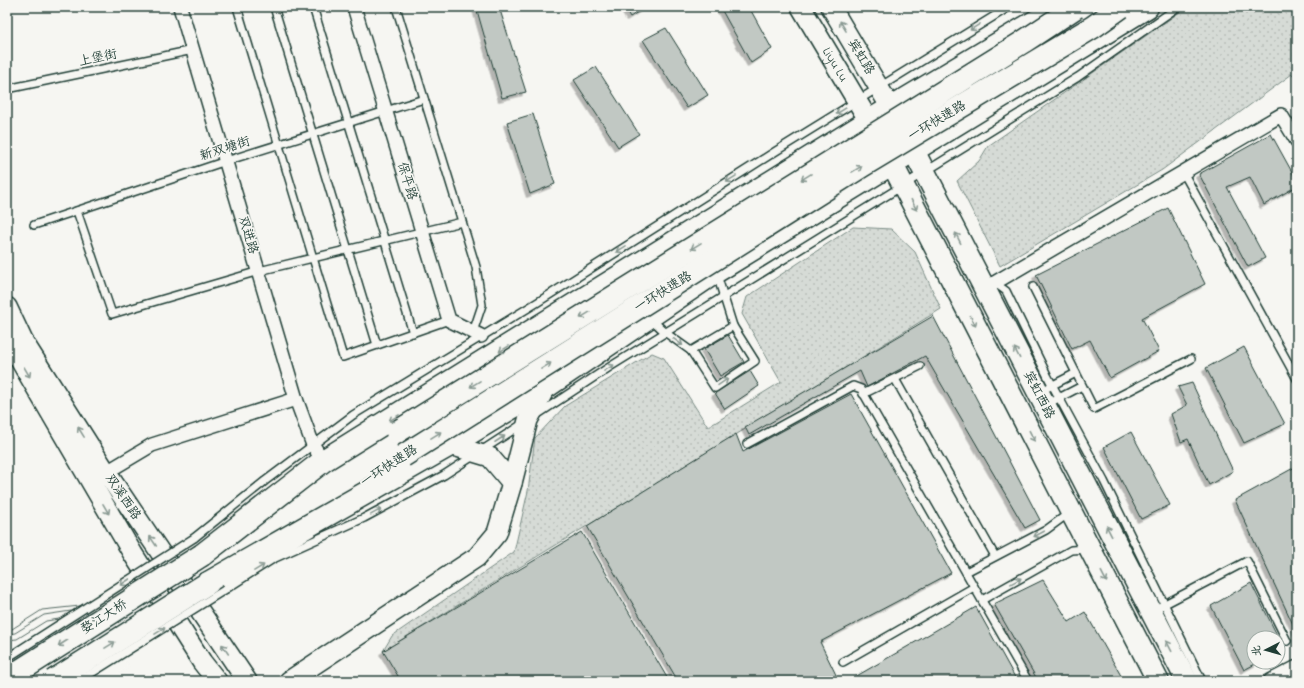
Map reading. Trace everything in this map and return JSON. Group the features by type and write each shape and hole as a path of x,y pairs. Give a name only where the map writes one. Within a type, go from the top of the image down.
{"highway":[{"path":"198,546 318,453 1059,7"},
{"name":"一环快速路","path":"198,546 397,432 1023,42 1076,7"},
{"name":"一环快速路","path":"217,586 403,456 862,166 1093,27 1121,7"},
{"path":"217,586 546,387 648,316 717,271 1147,7"},
{"name":"婺江大桥","path":"7,679 198,546"},
{"name":"婺江大桥","path":"53,681 217,586"}],"main road":[{"name":"Liyu Lu","path":"801,7 870,121"},
{"name":"宾虹路","path":"831,7 891,108"},
{"name":"宾虹西路","path":"891,108 924,173 990,286 1049,395 1158,608 1187,681"},
{"name":"宾虹西路","path":"870,121 1158,681"},
{"name":"双溪西路","path":"7,307 23,341 106,472 247,681"},
{"name":"双溪西路","path":"7,338 132,554 202,662 217,681"},
{"path":"289,681 477,557 497,534 528,420 546,387"},
{"path":"450,445 479,452 490,457 512,483"}],"street":[{"name":"双进路","path":"180,7 296,399 318,453"},
{"name":"保平路","path":"354,7 449,320"},
{"path":"990,286 1282,115 1296,138"},
{"path":"449,320 477,334"},
{"path":"90,481 152,445 296,399"},
{"path":"1270,681 1284,678 1297,667"}],"lane":[{"path":"237,7 343,357 449,320"},
{"path":"274,7 347,251 377,345"},
{"path":"313,7 413,332"},
{"path":"396,7 476,268 482,305 477,334"},
{"path":"318,453 354,415 477,334 1008,7"},
{"path":"79,681 217,586 364,518 444,475 666,333 1078,77 1178,7"},
{"name":"上堡街","path":"7,89 193,50"},
{"name":"新双塘街","path":"34,225 226,161 424,99"},
{"path":"1183,172 1297,379"},
{"path":"77,211 112,314 259,271 385,242 462,222"},
{"path":"648,316 666,333 691,351 715,388 755,361 733,326 718,279 717,271"},
{"path":"1033,287 1094,409 1191,359"},
{"path":"691,351 733,326"},
{"path":"863,394 920,366"},
{"path":"1049,395 1076,373"},
{"path":"895,379 995,556"},
{"path":"747,444 853,386 861,389 1028,681"},
{"path":"1049,395 1082,386"},
{"path":"966,572 1046,530 1071,512"},
{"name":"婺江大桥","path":"7,658 198,546"},
{"path":"982,600 1071,550 1090,549"},
{"path":"1202,681 1158,608 1247,561 1287,640"},
{"path":"843,662 974,587"}],"shaded area":[{"path":"1187,7 1297,7 1297,81 1292,74 1162,170 1000,266 957,181 979,161 988,146"},
{"path":"853,227 891,229 915,252 941,309 383,651 392,636 514,552 528,491 535,438 565,406 652,353 664,358 708,427 781,382 742,314 747,297"}],"pier":[{"path":"80,599 83,600 129,667 107,681 7,681 7,646"}],"building":[{"path":"476,7 499,7 526,92 502,98"},
{"path":"624,7 646,7 630,17"},
{"path":"720,7 749,7 772,49 751,63"},
{"path":"666,28 708,95 687,108 643,40"},
{"path":"596,67 639,134 618,147 574,80"},
{"path":"533,114 555,184 530,194 507,122"},
{"path":"1271,134 1297,181 1297,186 1264,205 1250,177 1227,187 1265,258 1248,267 1199,174"},
{"path":"1168,208 1205,284 1142,318 1159,351 1110,378 1090,340 1072,349 1036,275"},
{"path":"933,316 1040,520 1025,528 925,356 867,387 860,371 749,435 745,427"},
{"path":"728,335 744,362 720,376 704,349"},
{"path":"1244,347 1285,424 1244,443 1206,368"},
{"path":"750,371 759,386 725,409 715,393"},
{"path":"1192,383 1233,471 1209,485 1188,439 1181,442 1171,414 1187,405 1178,387"},
{"path":"851,394 951,573 820,642 839,681 678,681 587,526 736,434 743,452"},
{"path":"1131,432 1170,505 1141,519 1104,447"},
{"path":"1297,466 1297,633 1235,500"},
{"path":"582,532 669,681 401,681 383,651"},
{"path":"1043,580 1069,622 1085,612 1124,681 1038,681 994,604"},
{"path":"1251,583 1274,630 1246,630 1246,669 1244,670 1211,606"},
{"path":"976,607 1017,681 848,681"}]}
